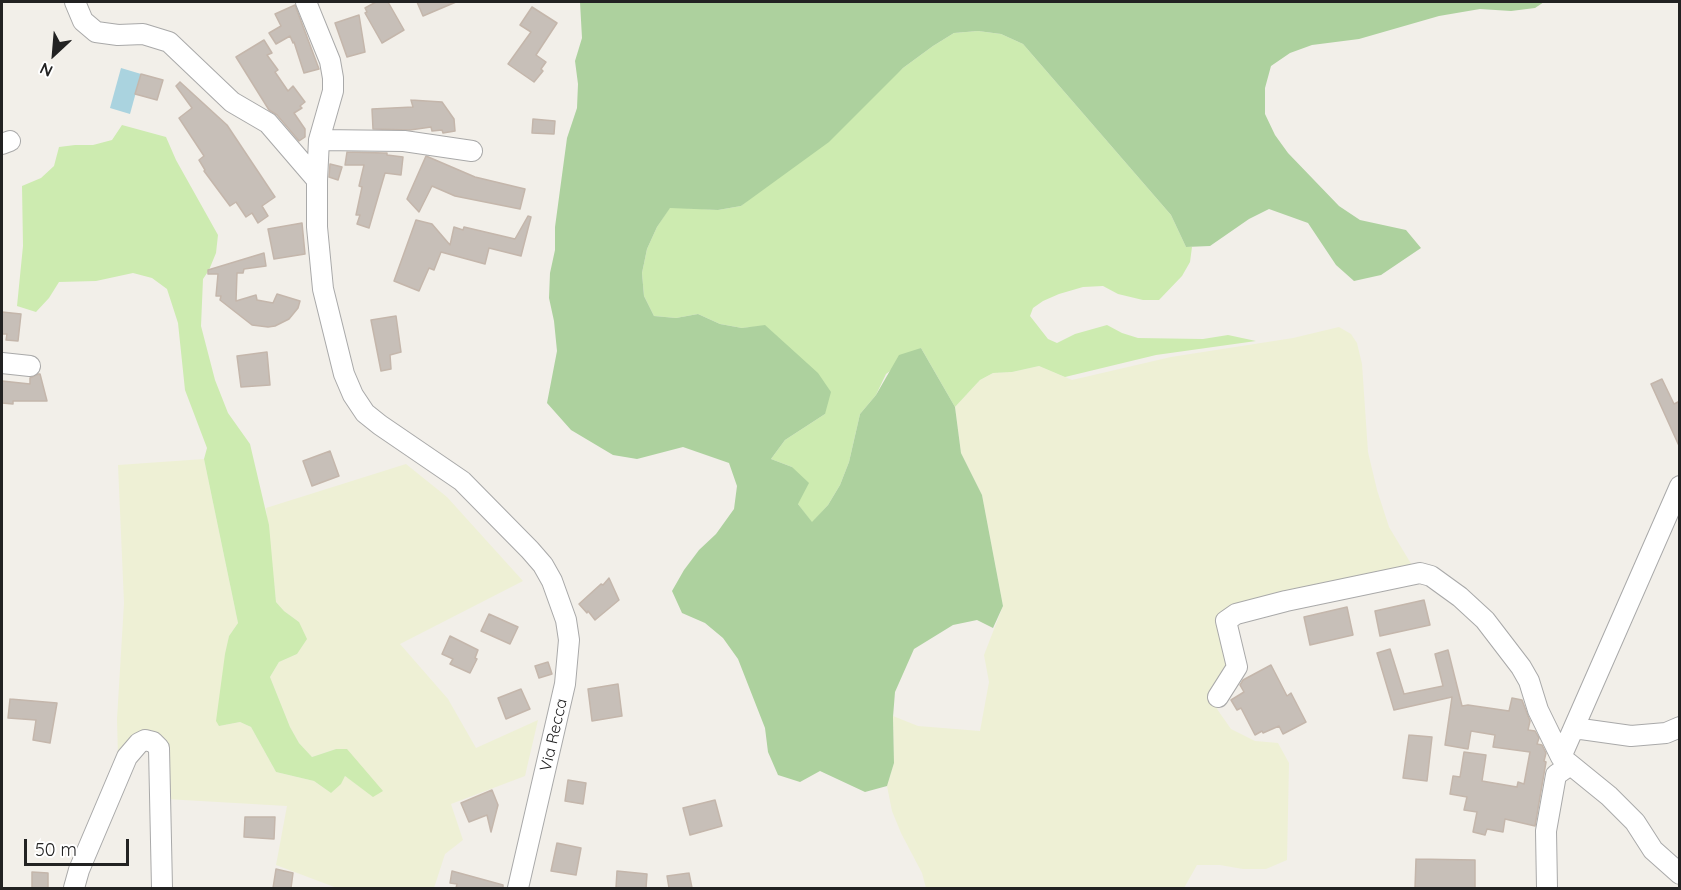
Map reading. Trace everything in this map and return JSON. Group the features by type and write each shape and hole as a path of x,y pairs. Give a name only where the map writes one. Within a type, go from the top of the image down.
{"street":[{"path":"75,2 83,21 96,32 118,35 143,34 169,42 232,102 268,123 317,180"},
{"name":"Via Recca","path":"306,2 330,61 333,78 333,91 319,141 317,227 323,289 344,374 353,395 365,413 462,481 530,550 543,565 552,581 566,620 569,661 566,684 518,888"},
{"path":"319,141 404,141 472,151"},
{"path":"2,363 30,366"},
{"path":"1547,888 1546,831 1556,775 1566,761 1574,728 1680,486"},
{"path":"1218,697 1237,667 1226,621 1236,615 1286,601 1420,573 1431,576 1485,620 1521,667 1529,681 1542,718 1566,761 1609,796 1635,822 1653,850 1680,874"},
{"path":"1574,728 1631,736 1666,733 1680,727"},
{"path":"74,888 79,870 127,757 139,743 149,740 157,744 159,748 162,888"}],"green space":[{"path":"580,2 1544,2 1535,8 1511,11 1480,9 1439,16 1359,39 1312,45 1290,53 1271,66 1265,88 1265,114 1275,135 1288,153 1339,206 1360,220 1406,230 1421,248 1381,275 1354,281 1336,265 1308,223 1269,209 1249,219 1210,246 1186,247 1171,215 1023,44 1001,34 978,31 954,33 903,68 829,142 741,206 718,210 670,208 657,227 647,249 642,273 644,296 654,316 676,318 698,314 720,324 742,328 765,325 818,373 831,392 825,414 785,440 771,459 792,467 809,483 798,504 812,522 828,505 840,485 849,462 860,414 876,395 899,355 921,348 955,407 961,453 982,495 1003,606 993,628 977,620 953,625 914,649 895,692 894,763 887,786 865,792 820,771 800,782 778,775 768,752 765,728 738,659 723,638 705,623 682,613 672,591 699,550 716,534 734,509 737,486 729,463 683,447 637,459 613,455 571,430 547,403 557,351 549,298 550,273 555,250 555,227 567,138 577,108 578,84 575,61 582,38"},
{"path":"978,31 1001,34 1023,44 1171,215 1186,247 1192,247 1190,262 1182,276 1159,300 1143,300 1118,294 1103,286 1083,287 1043,301 1033,308 1030,316 1048,339 1057,343 1075,334 1107,325 1138,338 1203,339 1228,335 1256,341 1156,355 1065,377 1039,366 1012,372 993,373 980,380 955,407 921,348 886,374 876,395 860,414 849,462 840,485 828,505 812,523 798,504 792,467 771,459 785,440 825,414 800,358 765,326 742,328 720,324 698,314 676,318 654,316 644,296 642,273 647,249 670,207 718,210 741,206 903,68 954,33"},
{"path":"122,125 166,137 176,160 218,235 216,253 203,279 201,326 215,380 228,413 250,444 269,525 276,602 299,622 307,639 297,654 279,662 270,677 290,727 299,743 312,757 336,749 347,749 383,791 373,797 345,776 341,784 331,793 314,781 276,772 251,727 240,722 219,726 216,721 229,636 238,623 204,459 207,448 185,390 178,323 167,289 152,278 133,273 96,281 59,282 36,312 17,306 23,246 22,186 41,178 54,166 59,147 93,145 112,140"},
{"path":"1339,327 1351,334 1357,343 1362,364 1368,452 1377,490 1389,527 1413,567 1234,611 1215,623 1226,641 1232,663 1217,709 1231,729 1255,741 1278,743 1289,763 1287,860 1266,869 1197,865 1184,888 926,888 922,873 892,811 887,786 894,763 893,716 918,726 980,731 989,682 984,655 1003,606 982,495 961,453 955,407 980,380 993,373 1012,372 1039,366 1072,380 1171,357 1293,338"},
{"path":"204,459 238,623 229,636 223,673 219,726 240,722 251,727 276,772 314,781 331,793 345,776 373,796 336,749 312,757 299,743 290,727 270,677 279,662 297,654 299,622 276,602 266,508 406,464 447,497 523,581 400,644 448,699 476,748 538,720 525,776 451,804 463,840 445,854 434,888 337,888 276,865 287,806 166,799 165,742 160,734 151,730 141,731 118,757 117,719 124,603 118,465"}],"water":[{"path":"121,68 141,74 130,114 110,108"}],"building":[{"path":"376,2 388,2 404,30 382,43 365,13 367,12 365,8"},
{"path":"417,2 456,2 423,16"},
{"path":"295,5 319,69 304,73 290,36 276,44 269,33 281,26 275,14"},
{"path":"532,7 557,23 536,55 546,62 541,69 543,71 534,82 508,64 531,32 520,25"},
{"path":"359,15 365,52 347,57 335,23"},
{"path":"264,40 272,53 267,55 278,70 275,72 288,91 293,86 305,102 300,106 302,108 294,113 305,129 305,137 299,141 277,115 269,110 236,57"},
{"path":"141,74 163,80 157,100 135,94"},
{"path":"180,82 227,125 275,197 262,206 268,216 258,223 252,213 246,217 236,202 230,206 204,171 199,160 204,156 179,118 192,108 176,86"},
{"path":"411,100 442,102 454,119 455,131 443,133 442,130 432,131 431,127 410,130 373,129 372,109 413,107"},
{"path":"533,119 555,121 554,134 532,133"},
{"path":"347,152 387,153 387,155 403,157 401,175 385,173 369,228 357,224 360,215 356,215 364,165 345,165"},
{"path":"426,156 475,177 525,189 520,209 455,196 432,186 419,212 407,199"},
{"path":"330,164 342,167 338,180 329,177"},
{"path":"528,216 531,217 521,256 489,248 485,264 441,252 434,270 429,268 419,291 394,281 416,220 432,224 450,245 454,227 463,230 464,227 515,239"},
{"path":"302,223 305,254 274,259 268,229"},
{"path":"264,253 266,266 244,269 243,273 237,273 236,301 256,295 257,300 273,303 277,294 300,301 298,308 289,319 268,327 252,325 220,300 221,296 216,296 218,274 208,274 208,270"},
{"path":"2,312 21,314 18,341 6,340 7,334 2,334"},
{"path":"396,316 401,352 390,355 391,369 381,371 371,320"},
{"path":"267,352 270,385 241,387 237,356"},
{"path":"40,374 47,401 2,403 2,381 30,384 30,378"},
{"path":"1662,379 1674,404 1680,401 1680,448 1651,384"},
{"path":"330,451 339,476 312,486 303,461"},
{"path":"609,578 619,600 595,620 579,604"},
{"path":"1424,600 1430,625 1380,636 1375,611"},
{"path":"1347,607 1353,635 1310,645 1304,617"},
{"path":"489,614 518,627 510,644 481,631"},
{"path":"450,636 478,650 475,658 477,659 470,673 450,664 453,659 442,654"},
{"path":"1390,649 1404,694 1443,686 1435,654 1448,650 1462,706 1509,711 1512,698 1522,700 1530,721 1528,730 1535,731 1539,738 1537,744 1542,745 1546,753 1535,826 1505,819 1503,832 1487,829 1485,835 1473,832 1477,812 1464,810 1467,797 1450,794 1453,776 1460,777 1464,752 1486,755 1482,781 1517,787 1518,782 1524,784 1530,752 1493,747 1495,735 1471,731 1468,749 1445,745 1452,697 1394,710 1377,653"},
{"path":"548,662 552,674 539,678 535,666"},
{"path":"1271,665 1287,696 1291,693 1306,722 1283,734 1279,726 1255,735 1241,708 1237,710 1231,700 1244,692 1240,685 1243,680"},
{"path":"618,684 622,716 592,721 588,689"},
{"path":"521,689 530,709 506,719 498,698"},
{"path":"10,699 57,703 50,743 33,740 36,720 8,718"},
{"path":"1409,735 1432,737 1427,781 1403,778"},
{"path":"568,780 586,783 583,804 565,801"},
{"path":"492,790 498,805 491,832 487,815 469,822 461,803"},
{"path":"715,800 722,826 690,835 683,808"},
{"path":"245,817 275,817 274,839 244,837"},
{"path":"557,843 581,848 576,875 551,871"},
{"path":"1416,859 1475,860 1475,888 1415,888"},
{"path":"276,869 293,873 291,888 273,888"},
{"path":"452,871 503,885 503,888 456,888 457,884 450,883"},
{"path":"617,871 647,874 646,888 616,888"},
{"path":"32,872 48,873 48,888 32,888"},
{"path":"689,873 692,888 669,888 667,876"}]}
